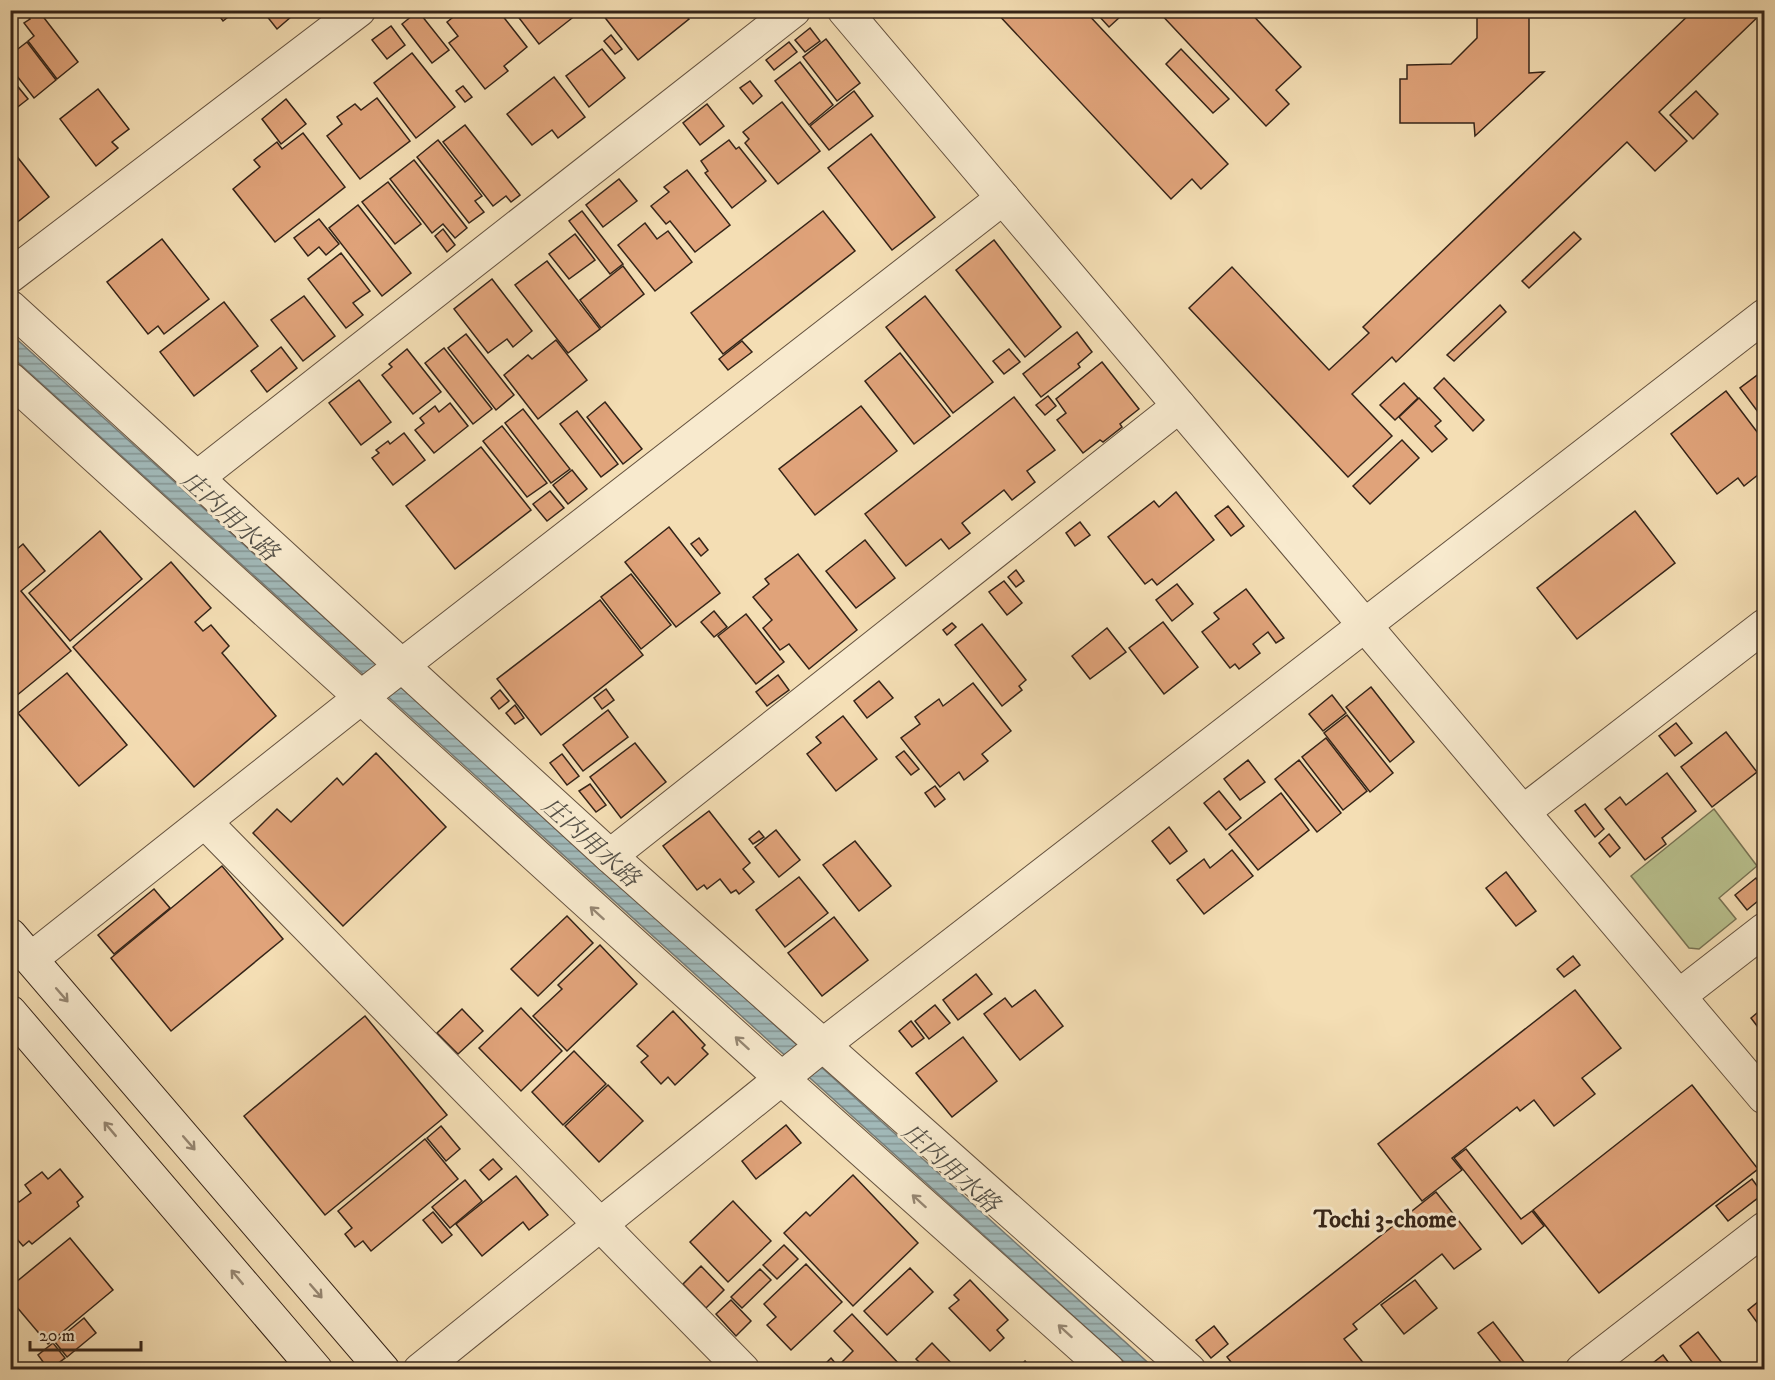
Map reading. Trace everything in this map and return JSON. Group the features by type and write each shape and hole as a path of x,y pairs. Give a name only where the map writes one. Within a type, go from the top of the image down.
{"street":[{"path":"198,477 794,10"},
{"path":"844,10 1764,1097"},
{"path":"10,276 348,14"},
{"path":"31,959 381,681 1003,198"},
{"path":"10,307 198,477 381,681 802,1061 1189,1370"},
{"path":"420,1370 802,1061 1764,316"},
{"path":"10,379 381,681 610,856 802,1061 1108,1370"},
{"path":"610,856 1179,406"},
{"path":"1523,812 1764,626"},
{"path":"205,822 743,1370"},
{"path":"1679,996 1764,930"},
{"path":"10,934 383,1370"},
{"path":"10,1012 316,1370"},
{"path":"1582,1370 1764,1229"}],"green space":[{"path":"1714,809 1757,866 1719,898 1736,919 1699,949 1689,948 1631,876"}],"water":[{"path":"11,334 1155,1369 1132,1369 11,356"}],"building":[{"path":"24,10 38,10 78,62 57,79 28,41 34,36 24,23 30,19"},
{"path":"215,10 237,10 223,21"},
{"path":"262,10 299,10 277,29"},
{"path":"462,10 472,10 475,15 481,10 498,10 527,47 504,66 508,71 485,89 449,43 458,36 447,22"},
{"path":"513,10 572,10 576,15 539,44"},
{"path":"609,10 683,10 689,19 638,60 603,15"},
{"path":"994,10 1084,10 1228,164 1201,189 1192,179 1171,199"},
{"path":"1102,10 1115,10 1121,16 1109,27 1098,15"},
{"path":"1157,10 1248,10 1301,67 1276,90 1289,104 1266,126"},
{"path":"1477,10 1529,10 1529,73 1544,72 1475,136 1474,123 1400,123 1400,79 1407,79 1407,65 1451,64 1477,38"},
{"path":"1694,10 1764,11 1659,112 1687,141 1655,171 1627,142 1396,362 1392,357 1352,394 1392,436 1348,477 1189,308 1232,267 1329,370 1369,333 1363,327"},
{"path":"418,11 449,50 432,63 402,24"},
{"path":"391,26 405,45 387,59 372,40"},
{"path":"810,28 820,41 805,52 795,40"},
{"path":"611,35 622,49 615,54 604,41"},
{"path":"826,39 860,83 837,101 803,57"},
{"path":"27,42 56,80 34,98 10,67 10,55"},
{"path":"789,42 797,52 774,70 766,60"},
{"path":"602,49 625,78 589,107 566,76"},
{"path":"1181,49 1229,99 1213,113 1166,64"},
{"path":"412,53 455,107 416,138 374,83"},
{"path":"800,62 833,105 809,125 775,81"},
{"path":"10,77 28,99 10,113"},
{"path":"554,77 585,117 558,138 552,130 532,145 507,114"},
{"path":"750,81 762,96 753,104 740,88"},
{"path":"463,86 472,97 465,102 456,91"},
{"path":"98,89 129,129 112,142 118,148 96,166 60,119"},
{"path":"854,91 873,116 829,150 810,126"},
{"path":"1696,91 1718,114 1693,139 1670,115"},
{"path":"377,98 410,141 360,179 327,136 342,124 337,117 355,104 361,110"},
{"path":"286,99 306,124 281,144 262,119"},
{"path":"782,102 820,151 778,184 745,143 749,139 743,132"},
{"path":"707,104 724,126 700,145 683,123"},
{"path":"465,125 520,195 511,202 506,196 493,206 443,142"},
{"path":"303,133 345,187 275,242 233,189 260,167 254,160 277,142 282,149"},
{"path":"871,134 935,217 892,250 828,168"},
{"path":"438,140 482,196 475,201 484,212 469,223 417,157"},
{"path":"729,140 736,149 739,147 766,181 732,208 705,173 708,171 701,161"},
{"path":"15,154 49,197 10,228 10,155"},
{"path":"414,160 467,228 455,238 443,224 432,233 390,179"},
{"path":"687,170 730,225 695,252 670,221 666,224 651,206 669,192 664,187"},
{"path":"619,179 637,201 603,227 586,205"},
{"path":"388,182 421,224 395,244 362,202"},
{"path":"358,205 411,273 382,296 329,228"},
{"path":"582,211 623,264 610,274 569,221"},
{"path":"823,211 855,251 723,354 691,313"},
{"path":"319,219 339,244 326,255 319,247 308,256 294,238"},
{"path":"645,223 657,239 668,231 692,262 655,291 618,245"},
{"path":"443,229 455,245 447,252 435,236"},
{"path":"1574,232 1581,239 1529,288 1522,281"},
{"path":"575,234 595,260 569,279 549,254"},
{"path":"162,239 209,299 164,334 158,326 148,334 107,282"},
{"path":"994,240 1061,327 1025,357 956,270"},
{"path":"341,253 370,291 353,303 363,315 346,328 308,279"},
{"path":"547,261 600,329 568,353 515,285"},
{"path":"623,266 644,294 601,328 580,300"},
{"path":"492,279 532,331 513,347 507,339 488,353 454,309"},
{"path":"304,296 335,336 303,361 271,320"},
{"path":"925,296 993,382 953,413 886,327"},
{"path":"224,302 258,346 194,396 160,352"},
{"path":"1500,305 1506,312 1454,361 1447,355"},
{"path":"1077,332 1092,352 1078,364 1080,367 1041,397 1023,374"},
{"path":"466,334 514,395 496,410 448,348"},
{"path":"556,340 587,380 538,419 504,375 528,355 532,359"},
{"path":"742,341 752,352 728,370 719,359"},
{"path":"281,347 297,368 267,392 251,371"},
{"path":"444,348 492,409 473,424 425,363"},
{"path":"407,349 441,392 413,414 382,375 392,367 389,364"},
{"path":"1009,349 1020,362 1004,374 993,361"},
{"path":"900,353 950,416 914,444 865,381"},
{"path":"1102,362 1139,409 1103,442 1100,440 1083,453 1057,420 1066,413 1056,399"},
{"path":"1764,370 1764,420 1740,388"},
{"path":"1444,378 1484,420 1473,431 1434,388"},
{"path":"359,380 391,422 361,445 329,403"},
{"path":"1404,383 1418,398 1395,420 1380,405"},
{"path":"1726,391 1764,441 1764,449 1759,453 1764,460 1764,470 1744,486 1738,478 1717,494 1671,434"},
{"path":"1048,396 1056,406 1045,415 1036,405"},
{"path":"1014,397 1055,450 1027,471 1035,482 1012,500 1004,490 962,523 970,533 949,549 941,539 906,566 865,514"},
{"path":"1419,398 1441,421 1435,426 1447,439 1432,452 1399,417"},
{"path":"605,402 642,449 623,464 587,417"},
{"path":"450,403 468,426 434,453 415,430 424,423 420,418 435,406 439,412"},
{"path":"861,406 897,451 815,515 779,469"},
{"path":"523,409 570,469 551,483 505,423"},
{"path":"577,411 618,464 601,477 560,424"},
{"path":"502,426 547,483 527,497 483,441"},
{"path":"404,433 425,460 393,485 372,458 379,453 376,450 388,441 390,444"},
{"path":"1402,440 1419,458 1370,504 1353,486"},
{"path":"481,447 531,510 455,569 406,506"},
{"path":"572,470 587,489 568,504 553,485"},
{"path":"550,491 564,508 547,521 533,504"},
{"path":"1176,492 1214,540 1157,585 1152,579 1145,584 1108,537 1154,501 1159,507"},
{"path":"1228,506 1244,526 1231,536 1215,516"},
{"path":"1635,511 1675,563 1577,639 1537,588"},
{"path":"1080,522 1090,535 1075,546 1066,533"},
{"path":"669,527 720,593 676,627 625,562"},
{"path":"100,531 142,579 70,641 29,593"},
{"path":"699,538 708,550 701,556 691,544"},
{"path":"865,540 895,578 856,608 826,571"},
{"path":"23,544 45,571 21,591 71,651 10,701 10,555"},
{"path":"798,554 857,630 809,669 789,644 780,650 763,628 772,620 753,597 769,584 765,579"},
{"path":"171,562 211,608 195,622 203,631 211,625 229,646 222,653 276,716 194,787 73,647"},
{"path":"1016,570 1024,581 1016,587 1008,577"},
{"path":"631,574 671,625 641,649 601,597"},
{"path":"1004,581 1022,603 1007,615 989,592"},
{"path":"1177,584 1193,604 1172,621 1156,600"},
{"path":"1246,589 1284,638 1276,643 1268,632 1253,644 1260,653 1239,669 1235,664 1230,668 1202,632 1219,619 1214,613"},
{"path":"600,600 643,655 541,735 497,679"},
{"path":"714,611 727,627 714,637 701,622"},
{"path":"746,614 784,662 756,684 718,636"},
{"path":"1163,622 1198,667 1164,694 1129,648"},
{"path":"952,623 956,627 947,635 943,630"},
{"path":"982,624 1026,680 1019,686 1022,690 1002,706 955,645"},
{"path":"1107,628 1126,652 1090,679 1072,656"},
{"path":"67,673 127,745 79,786 18,713"},
{"path":"778,675 789,690 767,706 756,692"},
{"path":"879,681 893,698 867,718 854,701"},
{"path":"973,683 1011,731 982,754 988,761 964,780 959,772 940,787 901,738 920,724 915,717 939,699 943,706"},
{"path":"1371,687 1414,742 1390,762 1346,707"},
{"path":"606,689 614,700 602,709 594,698"},
{"path":"500,690 509,701 499,709 491,698"},
{"path":"1332,695 1346,713 1323,731 1309,714"},
{"path":"515,705 524,718 515,724 506,713"},
{"path":"608,710 628,737 583,771 563,745"},
{"path":"1347,715 1393,773 1370,792 1324,733"},
{"path":"843,716 877,759 836,791 807,754 821,743 816,737"},
{"path":"1676,723 1692,743 1675,756 1659,736"},
{"path":"1726,732 1757,772 1712,807 1681,767"},
{"path":"1326,738 1367,791 1343,810 1302,757"},
{"path":"635,743 666,782 621,818 590,777"},
{"path":"904,751 919,769 911,775 896,757"},
{"path":"376,753 446,827 343,926 253,833 277,809 291,822 337,778 343,785"},
{"path":"562,754 579,776 567,785 550,763"},
{"path":"1248,760 1265,782 1240,800 1224,779"},
{"path":"1299,760 1341,813 1317,832 1275,779"},
{"path":"1667,773 1696,811 1662,838 1666,844 1645,860 1605,809 1620,797 1626,805"},
{"path":"590,784 606,805 596,812 579,791"},
{"path":"935,786 945,799 935,807 925,793"},
{"path":"1219,791 1241,818 1226,830 1204,803"},
{"path":"1281,793 1309,830 1258,870 1229,834"},
{"path":"1585,804 1604,829 1595,837 1575,811"},
{"path":"709,811 750,863 743,869 754,882 739,894 736,890 731,893 720,879 707,889 704,885 697,890 663,846"},
{"path":"1169,827 1187,851 1170,864 1152,841"},
{"path":"776,830 800,860 779,877 755,847"},
{"path":"759,831 764,837 753,844 749,839"},
{"path":"1609,834 1620,848 1610,857 1599,843"},
{"path":"855,841 891,886 859,911 823,865"},
{"path":"1232,850 1253,876 1204,914 1177,880 1204,859 1210,868"},
{"path":"222,866 283,939 171,1031 111,958"},
{"path":"1506,872 1536,911 1516,926 1486,888"},
{"path":"799,877 828,913 785,947 756,910"},
{"path":"1756,878 1764,890 1764,896 1747,910 1735,895"},
{"path":"154,889 170,908 114,954 98,935"},
{"path":"567,916 593,943 538,996 511,969"},
{"path":"834,917 868,960 822,996 788,953"},
{"path":"600,945 637,984 567,1051 533,1016 562,989 558,985"},
{"path":"1573,956 1580,965 1564,977 1557,969"},
{"path":"976,974 992,994 958,1020 943,1000"},
{"path":"1035,990 1063,1026 1020,1060 984,1014 1005,998 1012,1007"},
{"path":"1575,990 1621,1048 1582,1078 1595,1094 1554,1126 1534,1100 1520,1111 1517,1107 1452,1158 1462,1170 1422,1201 1378,1144"},
{"path":"935,1005 950,1023 929,1039 915,1021"},
{"path":"1764,1007 1764,1035 1751,1018"},
{"path":"521,1008 562,1051 521,1091 479,1048"},
{"path":"462,1009 483,1031 458,1054 437,1033"},
{"path":"673,1011 705,1045 702,1048 708,1054 675,1085 668,1077 661,1084 641,1062 648,1056 637,1046"},
{"path":"365,1016 447,1115 325,1215 244,1116"},
{"path":"911,1021 924,1038 912,1047 899,1031"},
{"path":"963,1037 997,1081 952,1117 916,1073"},
{"path":"574,1051 606,1084 563,1125 532,1092"},
{"path":"608,1085 643,1121 599,1162 565,1126"},
{"path":"1692,1085 1758,1169 1599,1293 1533,1210"},
{"path":"786,1125 801,1143 756,1179 742,1161"},
{"path":"441,1126 460,1149 446,1161 427,1138"},
{"path":"425,1139 458,1179 371,1251 363,1241 355,1247 345,1234 352,1228 338,1211"},
{"path":"1466,1149 1521,1219 1532,1211 1544,1226 1522,1244 1454,1158"},
{"path":"493,1159 502,1169 489,1180 480,1170"},
{"path":"60,1169 83,1197 77,1202 79,1206 32,1244 29,1241 23,1246 10,1231 10,1202 15,1198 19,1202 31,1193 25,1185 42,1172 48,1179"},
{"path":"853,1175 918,1243 853,1306 784,1233 806,1212 810,1216"},
{"path":"516,1176 548,1215 529,1230 523,1222 482,1256 456,1224"},
{"path":"1752,1179 1763,1194 1728,1221 1716,1206"},
{"path":"465,1180 482,1201 450,1228 432,1207"},
{"path":"1436,1192 1481,1249 1454,1269 1442,1254 1353,1324 1357,1329 1344,1339 1365,1365 1359,1370 1237,1370 1227,1357"},
{"path":"733,1201 771,1241 728,1282 690,1242"},
{"path":"433,1212 452,1235 442,1243 423,1220"},
{"path":"70,1238 113,1290 48,1344 10,1299 10,1287"},
{"path":"784,1245 798,1259 777,1279 763,1265"},
{"path":"806,1264 842,1302 791,1350 767,1325 776,1317 764,1304"},
{"path":"701,1266 724,1290 706,1308 683,1284"},
{"path":"910,1268 933,1292 887,1335 864,1311"},
{"path":"760,1269 771,1280 742,1308 731,1297"},
{"path":"970,1280 1008,1320 997,1330 1004,1338 990,1351 949,1308 959,1300 954,1295"},
{"path":"1415,1280 1437,1308 1404,1334 1381,1305"},
{"path":"1764,1297 1764,1332 1748,1310"},
{"path":"731,1300 751,1321 736,1336 716,1314"},
{"path":"852,1314 901,1366 897,1370 848,1370 842,1362 853,1351 834,1331"},
{"path":"84,1318 96,1333 67,1357 55,1342"},
{"path":"1493,1322 1527,1366 1522,1370 1507,1370 1478,1333"},
{"path":"1214,1326 1228,1344 1211,1358 1196,1340"},
{"path":"1698,1332 1726,1368 1725,1370 1698,1370 1680,1346"},
{"path":"53,1343 65,1358 49,1370 38,1355"},
{"path":"932,1343 958,1370 918,1370 922,1365 916,1359"},
{"path":"1663,1355 1674,1370 1644,1370"},
{"path":"831,1358 841,1370 819,1370"},
{"path":"1025,1361 1033,1370 1016,1370"}],"district":[{"name":"Tochi 3-chome","path":"1385,1219"}],"water label":[{"name":"庄内用水路","path":"230,516"},
{"name":"庄内用水路","path":"591,842"},
{"name":"庄内用水路","path":"951,1168"}]}
